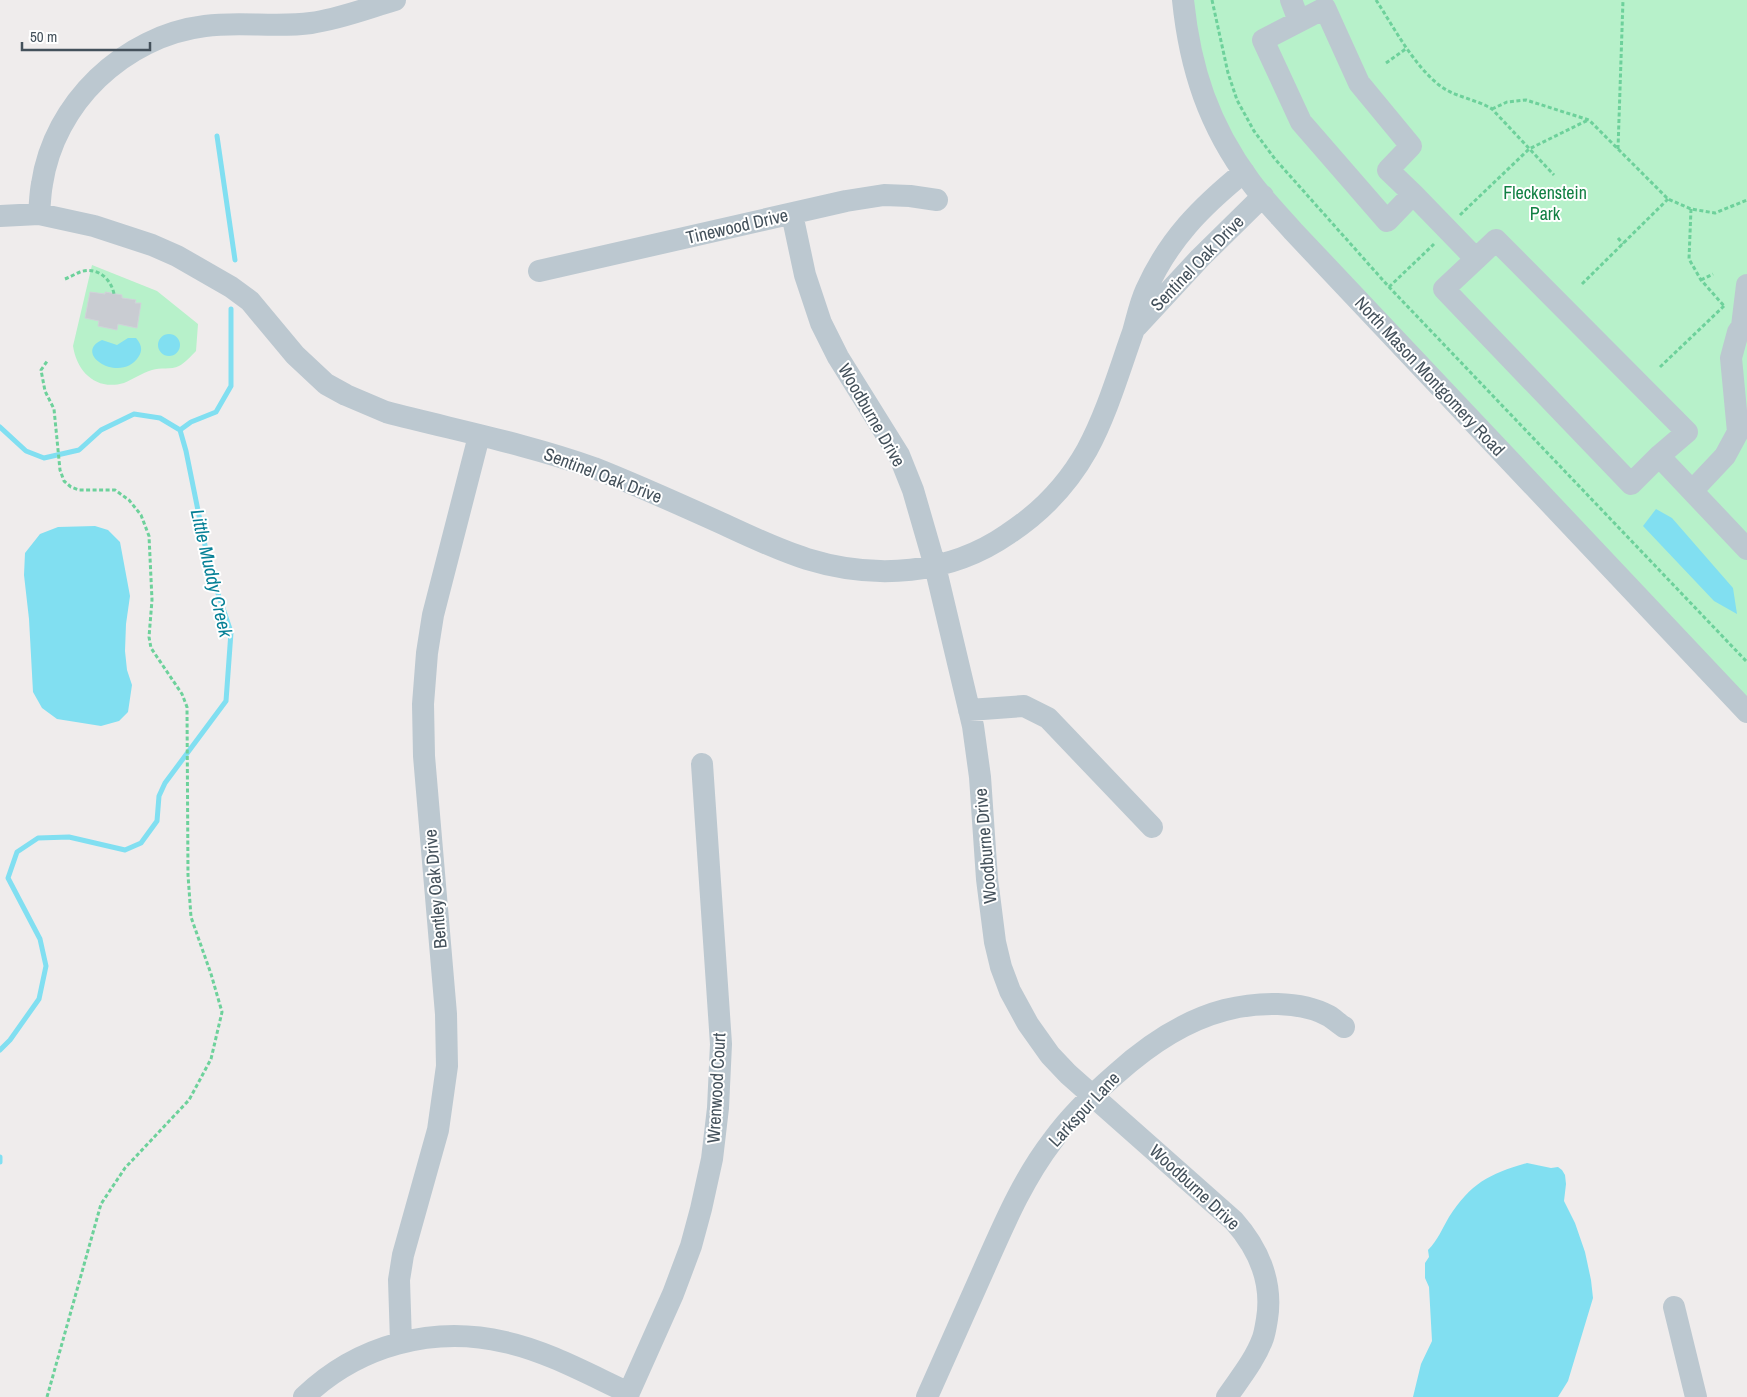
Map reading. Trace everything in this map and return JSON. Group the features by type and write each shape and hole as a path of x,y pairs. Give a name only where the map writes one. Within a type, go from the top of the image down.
{"street":[{"path":"39,214 42,183 48,159 57,135 68,114 95,80 129,53 146,43 168,34 205,26 255,24 288,26 313,23 333,19 395,0"},
{"name":"North Mason Montgomery Road","path":"1182,0 1194,67 1206,104 1229,150 1263,196 1293,231 1747,712"},
{"path":"1291,0 1299,21"},
{"path":"1413,194 1387,221 1301,122 1263,40 1325,8 1358,83 1411,146 1388,170 1413,194 1476,259"},
{"name":"Sentinel Oak Drive","path":"0,216 39,214 86,224 119,233 177,256 230,287 250,302 295,355 326,384 346,395 386,412 544,452 593,468 653,492 770,545 807,559 845,569 870,572 896,572 936,566 972,554 996,543 1028,521 1056,494 1086,451 1103,416 1145,292 1162,259 1184,228 1199,211 1244,172"},
{"name":"Tinewood Drive","path":"539,271 846,201 884,195 937,200"},
{"name":"Sentinel Oak Drive","path":"1133,331 1200,258 1263,196"},
{"name":"Woodburne Drive","path":"792,214 805,275 821,323 838,357 899,455 913,490 936,566 969,710 980,776 987,879 995,942 1001,967 1010,991 1028,1024 1050,1055 1091,1096 1234,1221 1246,1234 1258,1254 1265,1274 1269,1295 1264,1336 1255,1356 1227,1397"},
{"path":"1496,240 1687,432 1659,456 1632,484 1444,289 1476,259 1496,240"},
{"path":"1693,490 1725,456 1738,432 1731,358 1738,332 1742,326 1746,293"},
{"name":"Bentley Oak Drive","path":"401,1342 400,1280 402,1255 438,1130 446,1066 446,1014 424,756 423,704 427,653 433,615 479,436"},
{"path":"1659,456 1747,549"},
{"path":"969,710 1024,706 1042,714 1060,729 1152,827"},
{"name":"Wrenwood Court","path":"628,1395 673,1294 691,1246 712,1159 718,1108 721,1044 702,764"},
{"name":"Larkspur Lane","path":"926,1397 1007,1217 1025,1182 1054,1139 1091,1096 1136,1056 1156,1041 1179,1028 1215,1013 1239,1006 1278,1004 1303,1007 1328,1016 1344,1027"},
{"path":"1674,1306 1696,1397"},
{"path":"304,1397 325,1379 369,1353 401,1342 456,1335 506,1342 543,1354 628,1395"}],"path":[{"path":"1212,0 1228,72 1237,100 1254,131 1301,189 1389,287 1747,662"},
{"path":"1376,0 1416,61 1440,86 1465,98 1480,102 1492,110 1554,174"},
{"path":"1618,149 1623,0"},
{"path":"1386,63 1407,48"},
{"path":"1492,110 1507,102 1526,100 1589,120 1668,199 1691,209 1715,213 1747,200"},
{"path":"1389,287 1529,149 1589,120"},
{"path":"1582,284 1668,199"},
{"path":"1691,209 1689,259 1701,280 1730,313"},
{"path":"1618,238 1623,244"},
{"path":"65,279 82,271 93,270 104,276 112,285 114,294"},
{"path":"1701,280 1713,274"},
{"path":"1660,367 1724,306"},
{"path":"47,1397 101,1204 125,1168 189,1100 211,1059 222,1012 191,917 188,875 189,775 186,740 187,707 182,694 151,648 149,637 152,600 149,536 141,515 129,500 115,490 79,490 71,487 64,481 60,470 54,409 45,390 41,370 48,360"}],"green space":[{"name":"Fleckenstein Park","path":"1183,0 1747,0 1747,712 1229,151"},
{"path":"92,265 157,291 198,324 196,351 179,366 152,370 124,383 105,384 97,382 90,377 79,364 73,346"}],"water":[{"path":"169,334 177,337 180,345 177,353 169,356 161,353 158,345 161,337"},
{"path":"128,338 136,338 141,351 131,364 122,368 102,364 92,352 94,346 102,340 117,345"},
{"path":"1656,509 1672,518 1733,588 1737,614 1714,601 1643,526"},
{"path":"95,526 108,530 120,542 130,596 125,651 127,670 132,685 128,712 119,721 101,726 57,719 42,708 33,692 29,619 24,575 25,553 40,534 58,527"},
{"path":"1527,1163 1551,1168 1558,1167 1565,1175 1564,1201 1575,1223 1585,1252 1591,1280 1593,1298 1568,1381 1558,1397 1413,1397 1421,1364 1432,1341 1429,1287 1425,1278 1425,1263 1429,1257 1428,1250 1457,1205 1473,1188 1491,1176"}],"building":[{"path":"90,292 122,295 122,298 136,300 135,303 141,303 137,328 118,324 117,330 98,326 99,321 85,318"}],"waterway":[{"path":"217,136 235,260"},
{"path":"180,430 191,422 216,412 231,386 231,309"},
{"name":"Little Muddy Creek","path":"0,427 26,451 44,458 79,450 101,430 134,414 160,418 180,430 210,570 231,632 226,701 165,783 159,796 157,821 141,843 125,850 69,837 38,838 17,852 8,878 40,939 46,966 39,999 10,1040 0,1050"},
{"name":"Little Muddy Creek","path":"0,1157 0,1162"}]}
